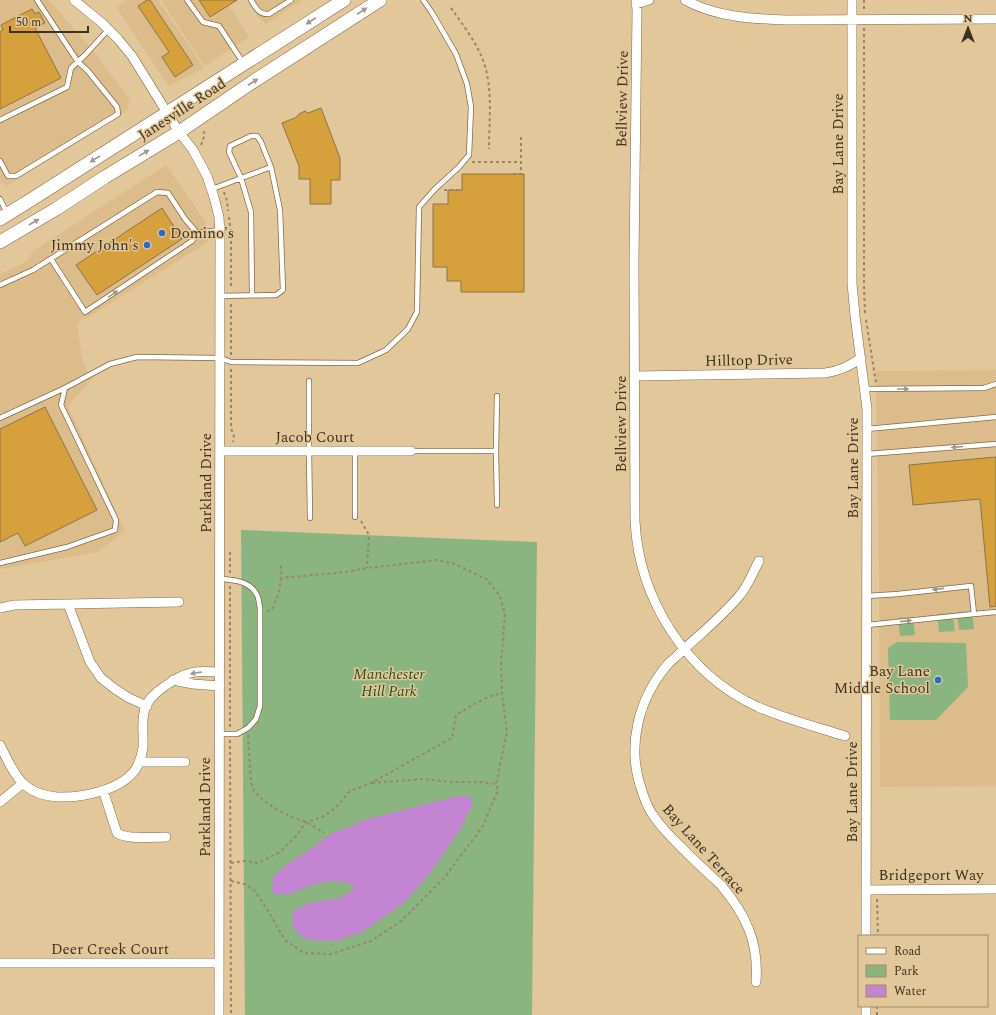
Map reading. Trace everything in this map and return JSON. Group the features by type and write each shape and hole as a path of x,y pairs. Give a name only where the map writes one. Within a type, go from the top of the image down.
{"main road":[{"name":"Janesville Road","path":"4,216 168,114 344,0"},
{"name":"Janesville Road","path":"0,242 56,209 179,132 251,83 380,0"}],"street":[{"name":"Parkland Drive","path":"74,0 102,23 132,56 179,132 193,150 207,176 212,189 219,218 219,1015"},
{"path":"636,2 649,0"},
{"path":"685,0 702,8 719,13 756,19 996,18"},
{"name":"Bay Lane Drive","path":"852,0 852,283 867,409 866,935"},
{"name":"Bellview Drive","path":"636,2 634,262 635,521 638,550 645,580 654,602 676,639 702,668 719,683 757,706 778,715 845,736"},
{"name":"Hilltop Drive","path":"635,376 825,373 844,368 861,358"},
{"name":"Jacob Court","path":"220,451 411,451"},
{"name":"Bay Lane Terrace","path":"756,982 757,969 755,950 751,935 741,914 728,893 721,885 671,838 654,818 638,777 634,754 639,717 644,701 654,683 668,664 715,621 741,594 759,561"},
{"path":"0,608 14,605 179,602"},
{"path":"68,604 90,662 101,678 129,698 147,706"},
{"path":"0,745 18,779 32,790 40,793 57,797 75,796 92,794 114,787 126,780 135,770 139,762 142,753 143,718 150,699 173,680 194,672 219,672"},
{"path":"173,680 193,684 220,686"},
{"path":"139,762 185,762"},
{"path":"0,802 23,783"},
{"path":"103,790 117,832 121,835 128,837 166,837"},
{"name":"Bridgeport Way","path":"866,890 996,889"},
{"name":"Deer Creek Court","path":"0,963 219,963"}],"lane":[{"path":"0,161 8,176 16,176 118,114 117,107 88,71 78,62 37,0"},
{"path":"187,0 203,22 219,26 244,64"},
{"path":"251,0 261,13 266,15 291,0"},
{"path":"0,418 64,388 110,364 137,357 220,358 231,362 358,363 386,350 408,329 417,312 419,207 469,155 471,123 471,107 467,84 456,54 423,0"},
{"path":"0,120 67,87 71,68 109,30"},
{"path":"220,296 276,295 283,290 280,210 271,167 257,136 250,136 230,146 228,152 241,178 251,212 252,295"},
{"path":"212,189 271,167"},
{"path":"0,285 33,270 157,192 168,193 196,233"},
{"path":"0,199 4,216"},
{"path":"196,233 220,230"},
{"path":"51,259 85,312 192,241 196,233"},
{"path":"309,381 310,518"},
{"path":"864,389 984,388 996,384"},
{"path":"0,563 67,548 115,530 116,520 61,405 64,388"},
{"path":"497,396 497,505"},
{"path":"867,429 996,417"},
{"path":"867,454 996,444"},
{"path":"355,451 355,517"},
{"path":"411,451 496,451"},
{"path":"220,579 241,582 250,586 257,595 260,612 260,706 256,719 248,728 237,734 220,734"},
{"path":"867,596 971,586 974,614"},
{"path":"867,625 996,612"}],"path":[{"path":"864,0 864,9"},
{"path":"451,8 474,42 484,65 489,91 489,149"},
{"path":"864,26 864,287 866,315 876,384"},
{"path":"512,174 521,174 521,136"},
{"path":"472,162 521,162"},
{"path":"443,190 462,190"},
{"path":"355,517 360,520 369,535 367,568"},
{"path":"231,881 244,884 254,890 285,940 304,953 331,954 371,942 402,921 445,877 483,826 498,790 496,784 508,732 502,694 501,665 505,614 500,596 486,579 455,564 437,560 367,568 346,572 281,578"},
{"path":"260,612 272,610 279,594 281,566"},
{"path":"231,863 244,861 258,863 280,852 297,835 306,822 322,818 337,806 350,791 371,783 452,738 456,715 479,702 498,694 502,694"},
{"path":"248,728 251,782 254,791 262,800 274,808 306,822 324,833"},
{"path":"371,783 424,779 496,784"},
{"path":"877,900 878,935"}],"shaded area":[{"path":"0,0 49,0 95,53 130,100 127,111 5,187 0,178"},
{"path":"128,0 158,0 204,68 169,86 116,7"},
{"path":"161,0 226,0 249,37 205,66"},
{"path":"246,0 303,0 266,24 258,17"},
{"path":"166,165 205,221 208,242 77,324 83,363 92,379 68,406 125,531 98,552 0,569 0,274 26,262 33,251"},
{"name":"Bay Lane Middle School","path":"996,370 996,786 880,787 876,371"}],"green space":[{"name":"Manchester Hill Park","path":"241,530 537,542 532,1015 245,1015"},
{"path":"972,611 974,629 959,630 957,612"},
{"path":"952,613 955,631 939,632 937,614"},
{"path":"913,617 915,635 900,636 898,618"},
{"path":"897,642 966,643 968,687 936,720 890,720 888,648"}],"water":[{"path":"458,796 468,796 472,799 472,805 461,828 431,872 405,902 364,931 337,941 309,940 298,934 292,922 293,911 309,903 340,898 353,890 353,885 343,882 327,881 286,895 274,894 272,890 273,877 285,866 329,835 368,819"}],"building":[{"path":"147,0 150,0 193,65 175,77 162,57 169,52 138,6"},
{"path":"199,0 237,0 210,17"},
{"path":"32,9 35,14 39,12 45,23 35,28 61,78 0,109 0,32 3,30 1,25"},
{"path":"321,108 340,158 340,180 331,180 331,204 310,204 310,179 299,179 299,166 282,123 297,117 305,111 308,113"},
{"path":"462,174 524,174 524,292 461,292 461,281 447,281 447,267 433,267 433,204 448,204 448,190 462,190"},
{"path":"162,208 182,239 97,295 76,265"},
{"path":"45,407 97,510 25,546 18,533 0,542 0,429"},
{"path":"996,457 996,606 990,607 980,499 913,505 909,465"}],"place":[{"name":"Domino's","path":"162,233"},
{"name":"Jimmy John's","path":"147,245"},
{"name":"Bay Lane Middle School","path":"938,680"}]}
